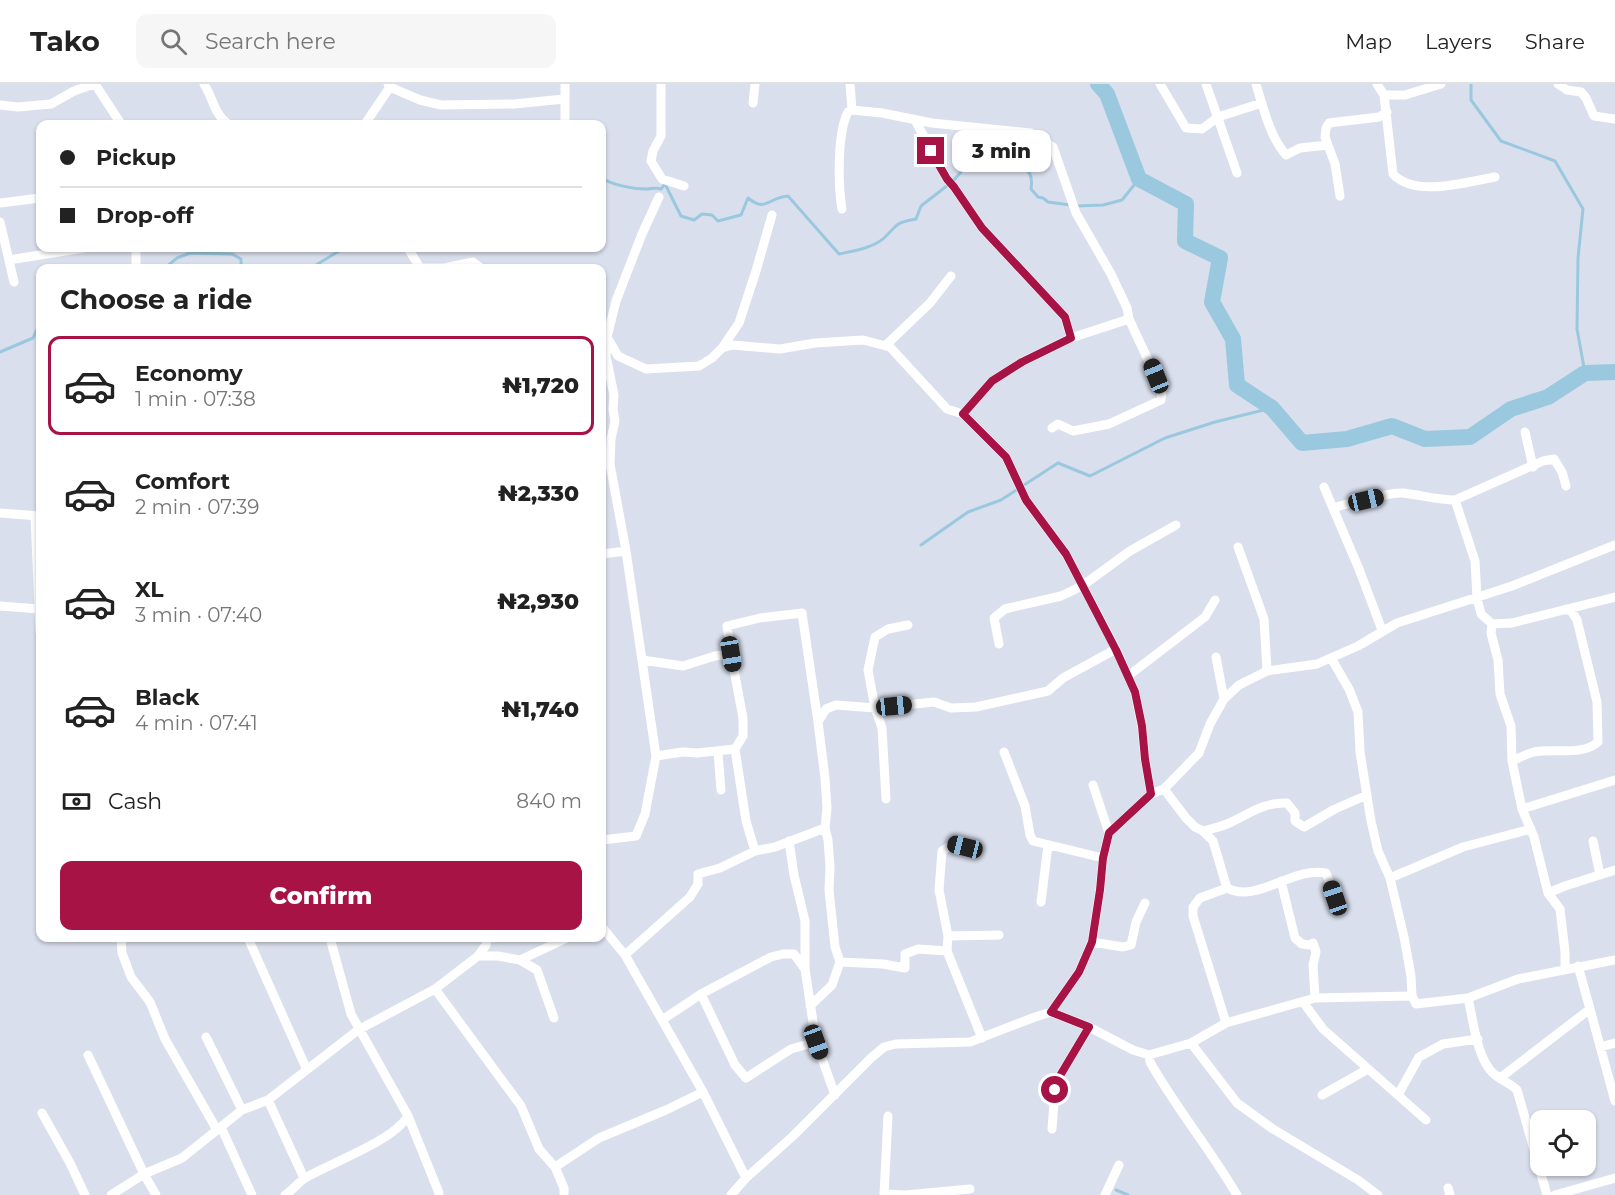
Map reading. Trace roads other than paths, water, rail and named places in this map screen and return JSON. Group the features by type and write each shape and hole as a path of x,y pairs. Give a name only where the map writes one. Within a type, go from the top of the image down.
{"street":[{"path":"0,105 18,107 51,104 74,91 95,84 118,120"},
{"path":"204,84 212,98 214,110 224,120"},
{"path":"565,84 566,120"},
{"path":"661,84 661,136 651,161 662,179 684,186"},
{"path":"753,103 755,84"},
{"path":"850,84 852,110"},
{"path":"1160,84 1186,128 1202,129 1218,117 1262,103"},
{"path":"1206,84 1237,173"},
{"path":"1256,84 1280,149 1286,155 1300,147 1328,145"},
{"path":"1377,84 1384,95 1393,174 1398,180 1423,187 1495,177"},
{"path":"1384,95 1406,95 1440,84"},
{"path":"1558,84 1566,90 1581,92 1594,116 1615,119"},
{"path":"372,120 389,86 420,100 441,105 514,104 564,99"},
{"path":"842,208 839,190 843,123 848,112 852,110 882,113 932,123 1031,133 1053,147 1076,213 1111,273 1127,308 1129,319 1162,390 1161,400 1109,424 1073,431 1058,424 1052,428"},
{"path":"1340,196 1335,164 1325,138 1326,128 1329,123 1379,117 1387,112"},
{"path":"915,120 947,179 982,228 1065,317 1071,338"},
{"path":"606,331 659,197"},
{"path":"0,203 36,198"},
{"path":"606,340 618,356 646,369 699,366 712,358 722,348 739,323 772,215"},
{"path":"0,222 14,282"},
{"path":"9,260 59,252"},
{"path":"885,346 930,303 951,276"},
{"path":"963,414 992,381 1022,362 1071,338 1129,319"},
{"path":"722,348 732,345 780,349 815,343 862,340 890,347 947,409 963,414 1006,457 1026,500 1066,554 1135,692 1151,794"},
{"path":"606,356 614,395 615,422 606,464 626,551 656,756 645,814 636,836 606,840"},
{"path":"1526,432 1533,466"},
{"path":"1333,508 1400,492 1442,500 1455,500 1543,461 1554,459 1562,472 1566,486"},
{"path":"1324,487 1382,630"},
{"path":"1455,500 1475,561 1477,598 1481,614 1492,624 1512,623 1615,597"},
{"path":"0,513 36,516"},
{"path":"999,644 994,618 1005,609 1061,596 1082,585 1130,551 1176,525"},
{"path":"1109,833 1151,794 1164,789 1199,753 1210,724 1224,699 1239,685 1267,672 1317,664 1358,646 1397,623 1477,598 1615,545"},
{"path":"1238,547 1264,619 1267,672"},
{"path":"606,554 626,551"},
{"path":"1128,676 1205,617 1215,600"},
{"path":"0,606 36,609"},
{"path":"1512,761 1534,752 1571,750 1594,746 1598,742 1597,702 1586,655 1577,620 1572,612 1566,609"},
{"path":"755,851 746,821 735,749 743,736 743,718 727,626 760,618 802,613 827,798 825,828 828,840 829,890 835,947 840,962 832,985 810,1006"},
{"path":"1492,624 1491,633 1498,660 1500,694 1511,726 1512,761 1522,809 1531,829 1548,893 1560,909 1565,968"},
{"path":"886,799 882,728 875,708 868,670 875,637 888,629 908,625"},
{"path":"818,722 826,709 836,705 875,708 934,702 951,708 976,707 1048,691 1063,678 1116,650"},
{"path":"642,660 683,666 715,656 731,654"},
{"path":"1215,657 1224,699"},
{"path":"1331,658 1349,689 1358,712 1360,752 1378,851 1390,878 1404,937 1412,996 1416,1004 1468,998 1518,979 1615,960"},
{"path":"656,756 735,749"},
{"path":"718,752 720,790"},
{"path":"1004,752 1025,806 1033,841 1103,858"},
{"path":"1522,809 1615,780"},
{"path":"731,1195 884,1047 911,1042 970,1042 1051,1012 1079,972 1092,942 1103,858 1109,833 1093,785"},
{"path":"1164,789 1186,818 1213,841 1227,888 1234,892 1249,892 1315,871 1326,873 1335,898"},
{"path":"1203,831 1226,825 1254,809 1277,803 1287,803 1295,813 1295,821 1304,827 1335,809 1367,795"},
{"path":"625,956 690,897 698,884 698,874 720,868 755,851 825,828"},
{"path":"1390,878 1463,847 1531,829"},
{"path":"789,841 805,921 805,969 816,1042 835,1095"},
{"path":"1593,842 1600,875"},
{"path":"965,847 953,844 942,851 939,890 948,936 947,951 982,1038"},
{"path":"1041,902 1048,845"},
{"path":"1548,893 1615,870"},
{"path":"1281,881 1295,938 1302,944 1313,943 1316,952 1313,965 1315,998"},
{"path":"1226,1023 1193,916 1193,907 1200,898 1227,888"},
{"path":"1092,942 1123,947 1131,945 1136,922 1145,903"},
{"path":"606,932 625,956 703,1092 746,1178"},
{"path":"948,936 999,935"},
{"path":"121,942 122,953 131,977 150,1002 165,1039 219,1128 252,1195"},
{"path":"250,942 307,1070"},
{"path":"331,942 351,1014 408,1116 439,1193"},
{"path":"111,1195 144,1174 182,1158 242,1110 268,1100 358,1030 435,989 478,956 486,942"},
{"path":"520,960 558,942"},
{"path":"840,962 883,964 905,968 905,954 918,949 947,951"},
{"path":"662,1020 701,994 771,957 794,954 805,969"},
{"path":"478,956 498,956 520,960 537,970 554,1018"},
{"path":"1578,966 1615,1101"},
{"path":"435,989 520,1106 540,1149 555,1167 564,1188 564,1195"},
{"path":"701,994 735,1065 746,1078 791,1049 816,1042"},
{"path":"1051,1012 1089,1027 1133,1050 1149,1055 1191,1042 1226,1023 1315,998 1412,996"},
{"path":"1468,998 1483,1062 1493,1073 1517,1090 1547,1195"},
{"path":"1303,1002 1323,1029 1426,1120"},
{"path":"1500,1078 1590,1010"},
{"path":"1052,1129 1055,1090 1061,1074 1089,1027"},
{"path":"206,1037 242,1110"},
{"path":"1398,1095 1419,1057 1443,1044 1478,1039"},
{"path":"1191,1042 1237,1103 1273,1129 1358,1180 1378,1195"},
{"path":"1600,1047 1615,1043"},
{"path":"88,1055 156,1195"},
{"path":"1149,1055 1150,1062 1183,1117 1237,1195"},
{"path":"1322,1095 1368,1069"},
{"path":"555,1167 599,1138 703,1092"},
{"path":"268,1100 304,1178"},
{"path":"42,1113 85,1195"},
{"path":"285,1195 304,1178 348,1158 402,1126 408,1116"},
{"path":"888,1116 884,1194 905,1195 970,1189"},
{"path":"1105,1195 1119,1165"},
{"path":"1555,1195 1615,1178"}],"waterway":[{"path":"1098,84 1107,94 1139,179 1186,204 1185,241 1220,258 1212,302 1233,339 1237,385 1272,408 1302,443 1347,439 1392,426 1425,439 1470,437 1511,409 1548,397 1585,373 1615,372"},
{"path":"1471,84 1471,100 1501,141 1555,161 1583,209 1578,258 1577,329 1585,373"},
{"path":"953,181 961,172 956,150 956,144 961,135 967,132 984,139 1001,134 1012,143 1017,155 1014,158 1017,165 1030,174 1031,189 1038,197 1048,202 1070,205"},
{"path":"1077,206 1103,205 1122,200 1139,179"},
{"path":"606,180 617,185 641,189 661,189 665,184 681,216 694,220 702,214 712,215 718,221 741,215 748,198 764,204 788,196 839,254 863,249 884,238 897,225 916,219 921,206 948,185"},
{"path":"318,264 337,252"},
{"path":"170,264 177,258 190,253 232,254 241,259 241,264"},
{"path":"0,352 33,338 36,332"},
{"path":"921,545 968,512 1001,500 1058,463 1090,476 1165,438 1215,422 1272,408"},
{"path":"1116,1190 1128,1195"}]}
